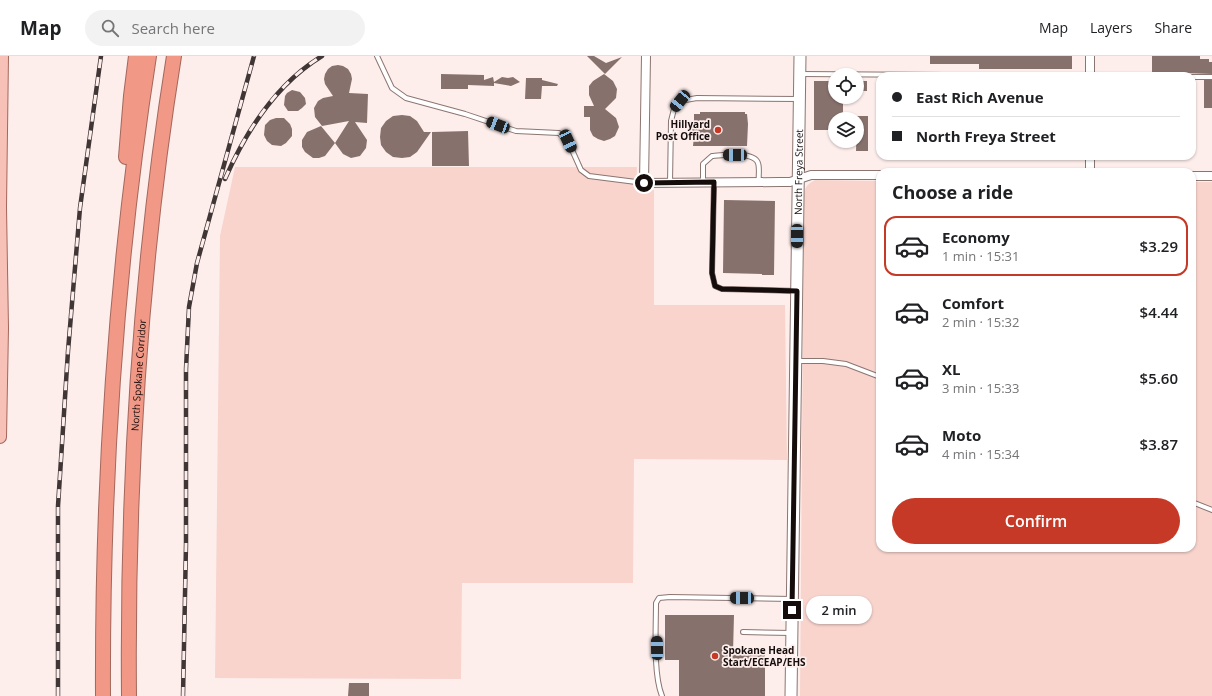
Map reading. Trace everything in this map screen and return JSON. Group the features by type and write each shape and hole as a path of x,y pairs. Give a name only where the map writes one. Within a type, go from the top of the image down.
{"highway":[{"path":"124,245 127,144 136,56"},
{"path":"103,696 106,489 114,362 124,245 149,56"},
{"name":"North Spokane Corridor","path":"129,696 130,555 138,377 149,244 174,56"}],"main road":[{"path":"0,437 2,328 0,284 2,56"}],"street":[{"path":"646,56 644,183 785,182 811,175 876,175"},
{"name":"North Freya Street","path":"791,696 800,56"},
{"path":"1090,56 1090,72"},
{"path":"1196,176 1212,176"}],"lane":[{"path":"377,56 392,88 406,98 465,114 516,132 559,133 568,141 581,170 589,176 644,183"},
{"path":"799,74 876,75"},
{"path":"1196,77 1212,77"},
{"path":"670,183 671,121 674,109 680,101 697,98 799,99"},
{"path":"703,182 703,164 712,156 722,155 749,155 754,158 758,163 759,182"},
{"path":"714,182 712,273 715,286 722,289 797,291"},
{"path":"796,360 846,364 876,375"},
{"path":"1196,504 1212,510"},
{"path":"662,696 658,687 657,662 656,603 659,598 793,599"},
{"path":"743,632 792,633"}],"shaded area":[{"path":"235,167 637,167 636,190 654,190 654,305 785,305 787,460 634,459 633,583 462,583 461,679 215,678 220,236"},
{"path":"815,180 876,181 876,552 1196,552 1196,182 1212,182 1212,696 800,696 804,195 805,189"}],"building":[{"path":"587,56 594,56 606,63 622,57 605,74"},
{"path":"930,56 1072,56 1072,69 979,69 979,64 930,64"},
{"path":"1152,56 1200,56 1200,59 1209,59 1209,62 1212,62 1212,74 1196,73 1196,72 1152,72"},
{"path":"338,65 348,69 351,74 352,79 349,93 368,94 367,123 355,122 367,140 366,148 360,156 351,158 343,154 335,143 349,121 322,126 315,117 314,108 318,101 323,98 333,96 325,84 324,79 328,69 332,66"},
{"path":"441,74 484,75 484,80 493,77 494,82 502,77 513,77 520,82 511,86 494,83 494,86 468,85 468,89 441,89"},
{"path":"604,74 613,81 617,89 616,98 605,109 616,118 619,127 615,136 604,141 593,136 590,130 590,117 584,117 584,106 594,106 589,95 589,86 593,81"},
{"path":"526,78 542,78 542,80 558,84 557,86 542,86 541,99 525,99"},
{"path":"1204,80 1212,80 1212,108 1204,108"},
{"path":"814,81 828,81 828,104 843,104 843,112 828,112 828,130 814,130"},
{"path":"864,81 867,81 867,91 864,91"},
{"path":"292,90 300,92 305,98 306,104 298,111 288,111 284,105 285,96"},
{"name":"Hillyard Post Office","path":"700,112 745,112 745,114 747,114 748,124 747,146 693,146 694,136 687,136 687,124 694,124 694,114 700,114"},
{"path":"393,116 410,116 417,121 424,132 431,132 417,152 410,157 402,158 393,157 386,152 381,145 380,137 381,128 386,121"},
{"path":"864,116 868,116 868,151 856,151 856,148 864,148"},
{"path":"284,118 290,124 292,129 292,136 281,146 272,145 267,141 264,135 265,125 270,120"},
{"path":"321,126 335,143 325,156 319,158 313,158 305,152 302,147 302,140 307,132"},
{"path":"468,131 469,166 432,166 432,132"},
{"path":"724,200 775,201 774,275 723,273"},
{"name":"Spokane Head Start/ECEAP/EHS","path":"665,615 734,615 733,653 765,653 765,696 679,696 679,660 665,660"},
{"path":"349,683 369,683 369,696 348,696"}],"railway":[{"path":"58,696 58,506 68,351 80,208 101,56"},
{"path":"183,696 186,544 186,369 189,307 197,263 254,56"},
{"path":"225,179 243,143 264,110 290,80 305,67 322,56"}],"place":[{"name":"Hillyard Post Office","path":"718,130"},
{"name":"Spokane Head Start/ECEAP/EHS","path":"715,656"}],"route":[{"path":"644,183 714,182 712,273 715,286 722,289 797,291 792,610"}]}
